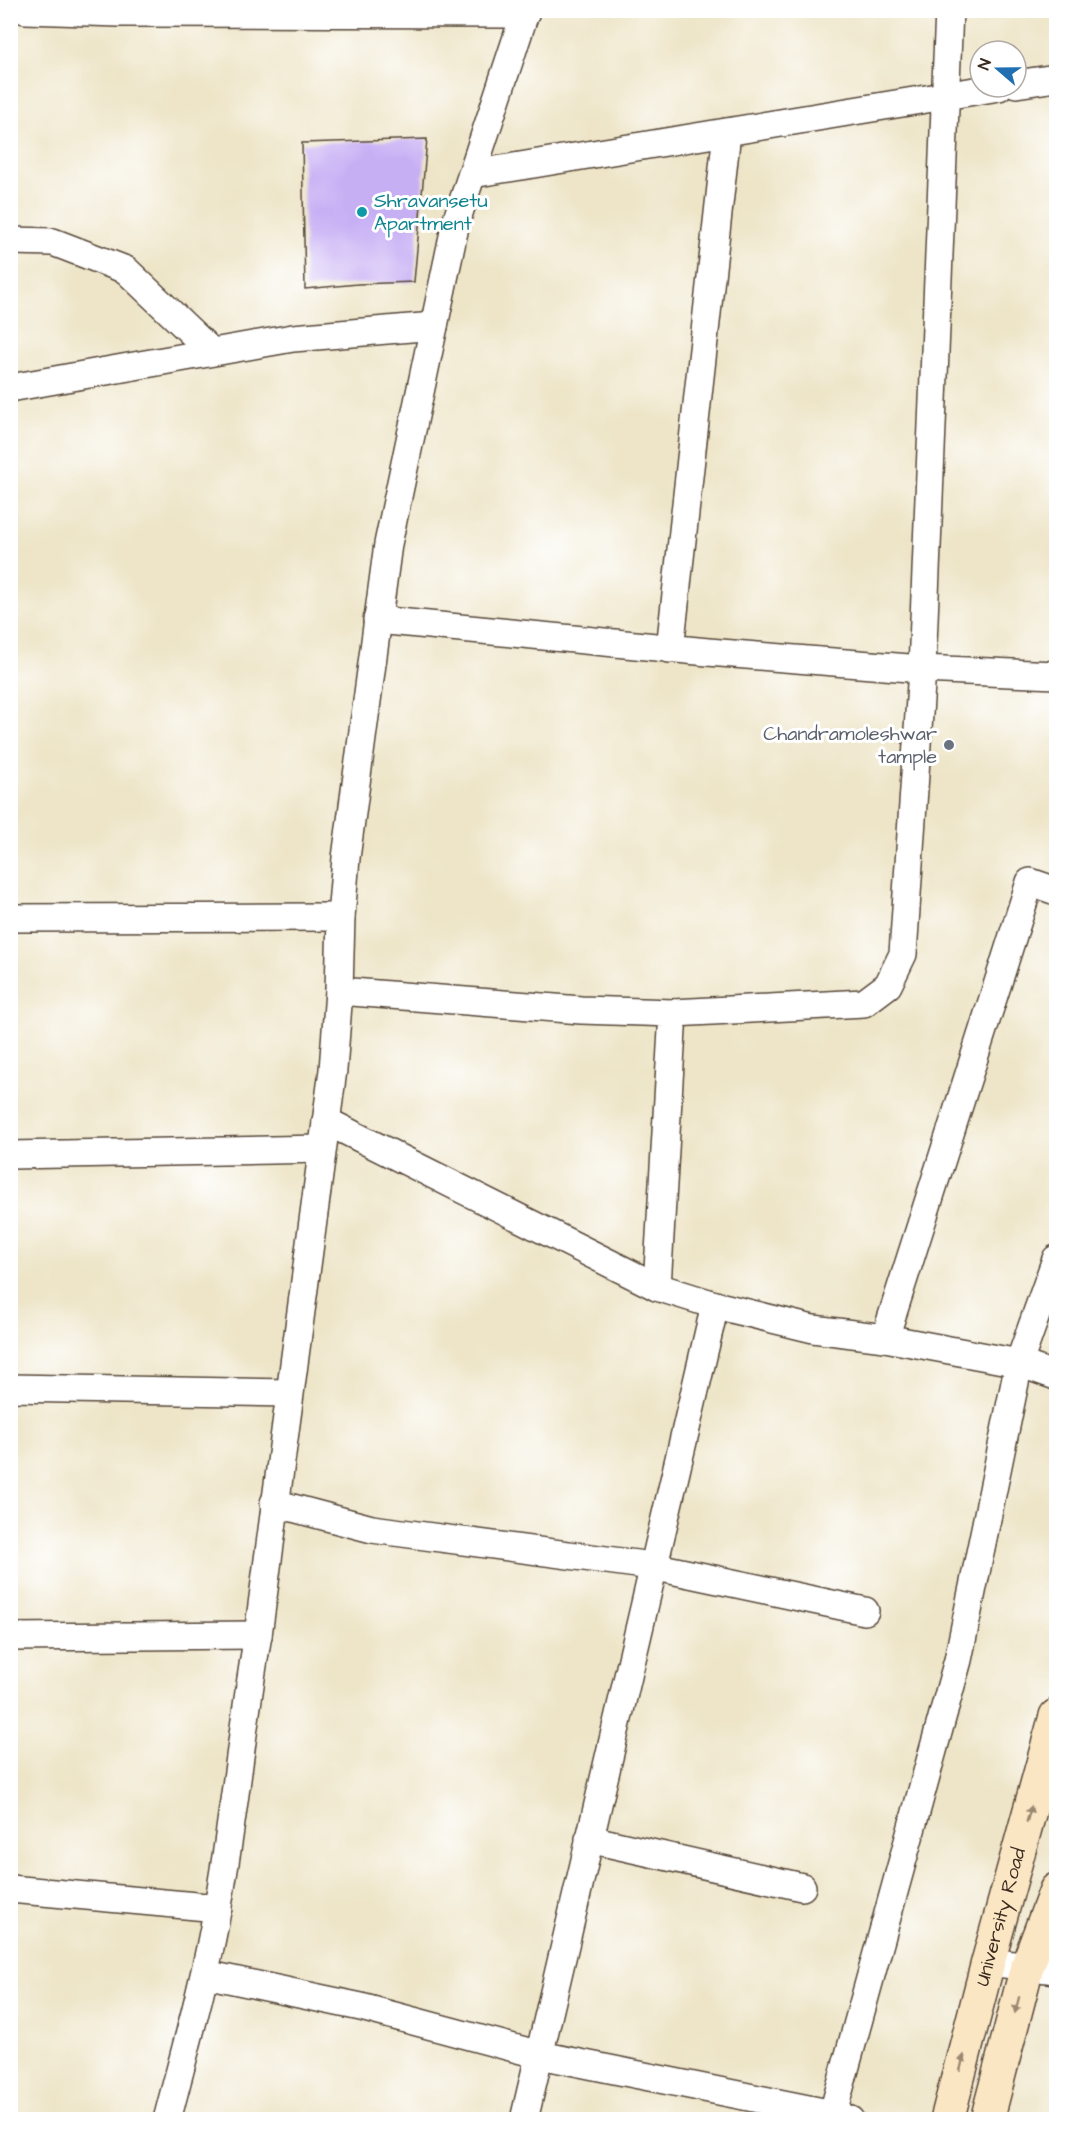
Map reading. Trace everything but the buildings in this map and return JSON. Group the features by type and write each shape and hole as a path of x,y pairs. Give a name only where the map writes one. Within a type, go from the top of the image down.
{"street":[{"path":"26,10 118,13 526,12 456,222 388,544 346,858 333,1070 258,1635 218,1908 205,1974 167,2120"},
{"path":"339,991 581,1010 673,1013 864,1003 888,985 903,954 921,669 949,10"},
{"path":"1028,82 1056,78"},
{"path":"472,174 968,92"},
{"path":"670,649 727,132"},
{"path":"10,241 53,242 126,270 212,352"},
{"path":"10,388 293,338 434,326"},
{"path":"377,620 670,649 921,669 1056,675"},
{"path":"885,1338 1030,882 1056,891"},
{"path":"10,918 341,917"},
{"path":"657,1287 673,1013"},
{"path":"326,1121 657,1287 715,1305 813,1329 885,1338 1018,1363 1056,1376"},
{"path":"10,1155 322,1149"},
{"path":"205,1974 362,2007 540,2055 838,2118 890,1899 958,1660 1018,1363 1056,1259"},
{"path":"524,2120 715,1305"},
{"path":"10,1388 289,1393"},
{"path":"274,1503 372,1529 652,1566 865,1611"},
{"path":"10,1637 258,1635"},
{"name":"University Road","path":"947,2120 1056,1716"},
{"path":"589,1839 802,1887"},
{"path":"10,1889 218,1908"},
{"name":"University Road","path":"987,2120 1042,1969 1056,1890"},
{"path":"988,1962 1042,1969"}],"place":[{"name":"Shravansetu Apartment","path":"362,212"},
{"name":"Chandramoleshwar tample","path":"949,745"}]}
